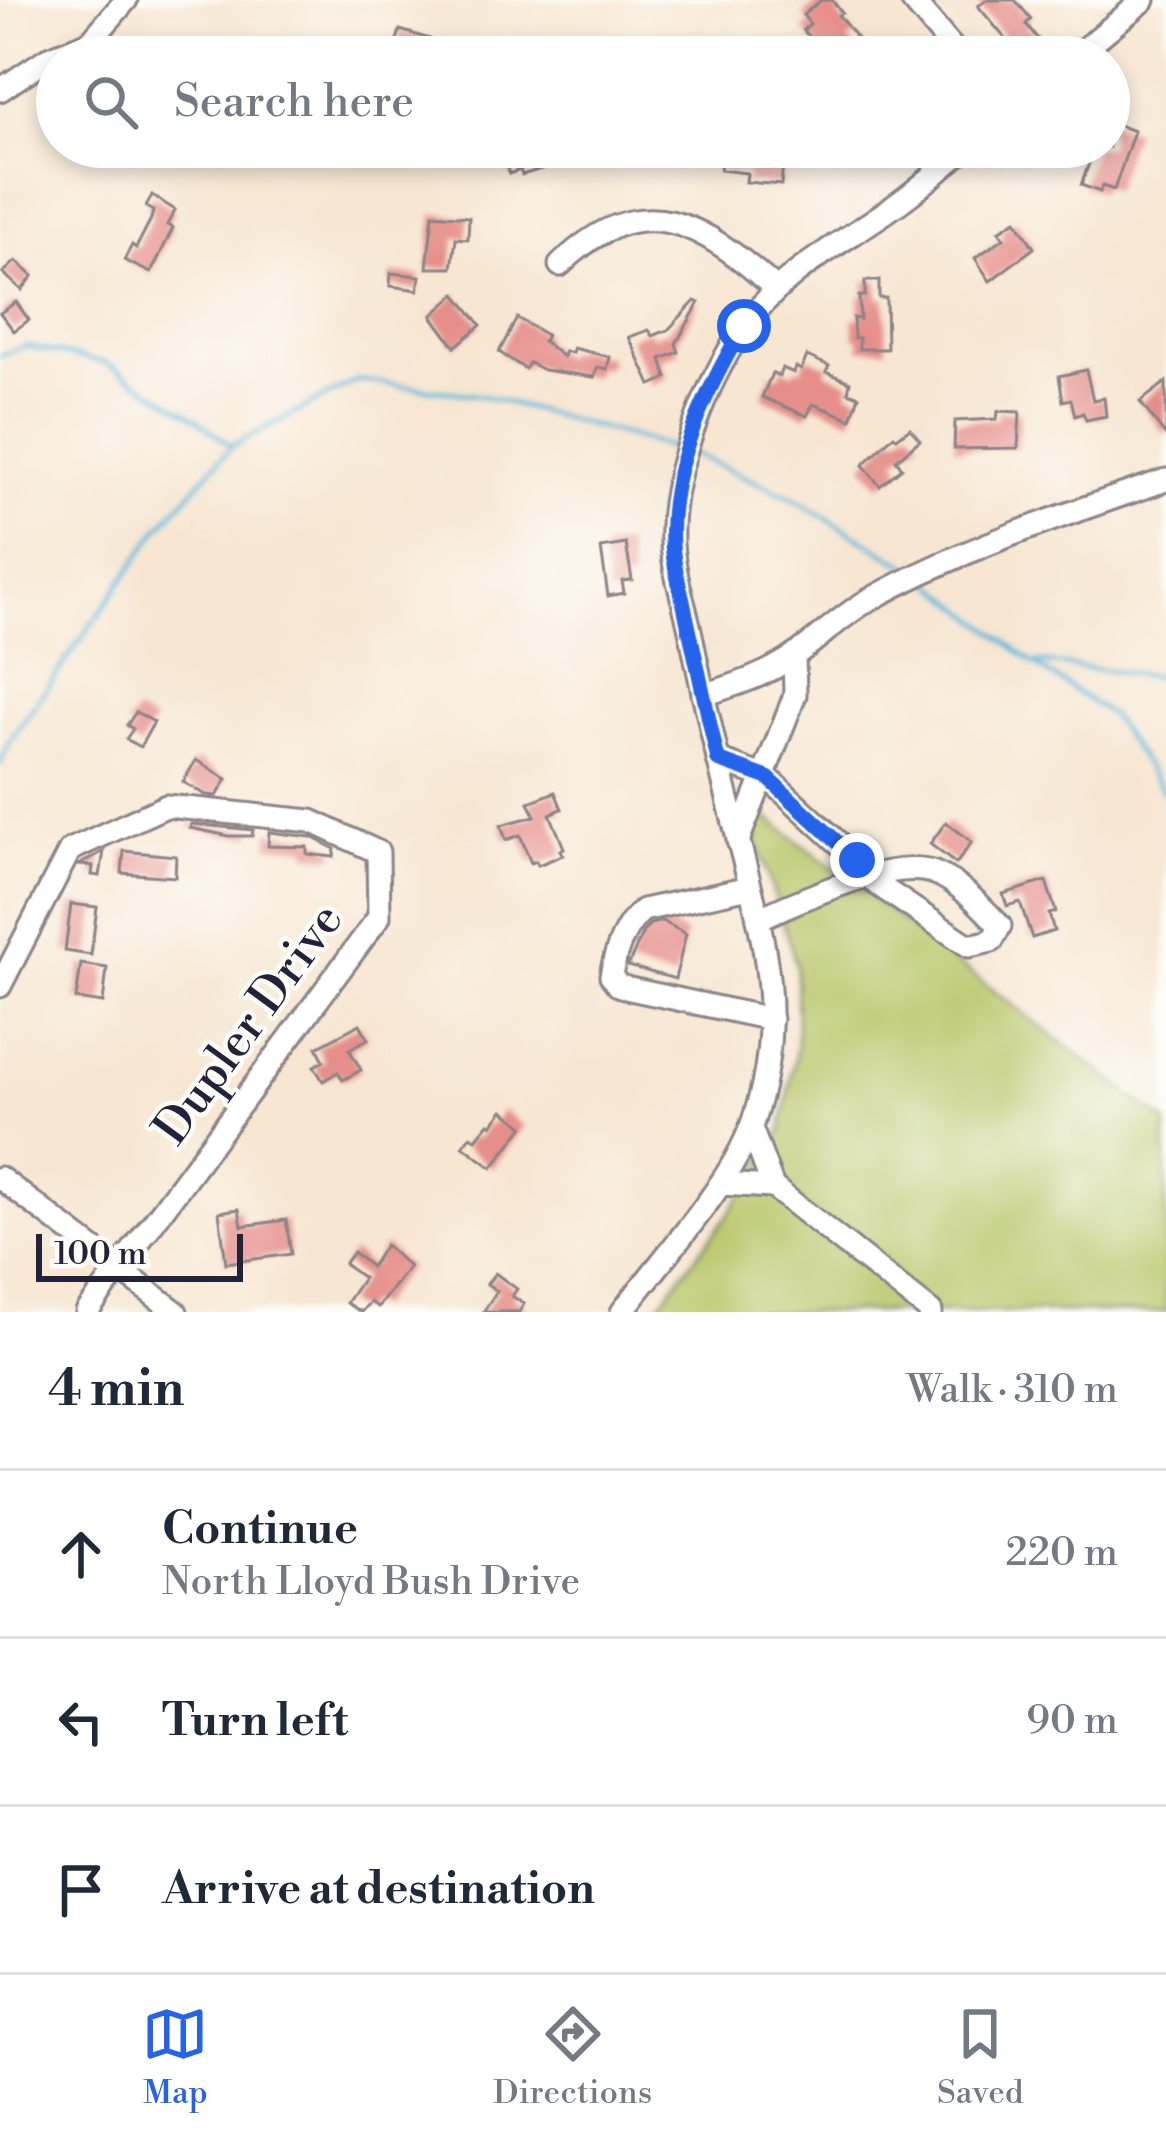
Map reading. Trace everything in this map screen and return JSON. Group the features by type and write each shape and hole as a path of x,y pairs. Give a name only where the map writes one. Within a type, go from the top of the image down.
{"street":[{"path":"95,36 126,0"},
{"path":"912,0 942,36"},
{"path":"1101,36 1144,0"},
{"path":"0,90 36,66"},
{"path":"622,1312 719,1184 751,1128 766,1076 771,1019 770,964 718,760 672,545 676,490 719,368 744,326 805,264 903,200 942,168"},
{"path":"560,265 600,233 629,222 661,219 694,227 732,250 776,289"},
{"path":"703,695 756,678 794,656 864,602 921,574 1166,480"},
{"path":"738,841 795,695 794,656"},
{"path":"718,760 764,776 844,846 868,878 969,946 992,941 1000,926 978,903 935,873 908,871 868,878 834,885 758,919"},
{"name":"Dupler Drive","path":"0,986 70,850 166,806 311,821 378,852 379,917 119,1269"},
{"path":"750,887 643,910 632,919 611,976 617,985 630,989 771,1019"},
{"path":"751,1128 773,1187 931,1312"},
{"path":"0,1178 176,1312"},
{"path":"719,1184 773,1187"},
{"path":"86,1312 119,1269"}],"green space":[{"path":"744,800 1166,1122 1166,1312 653,1312 731,1211 782,1130 797,1045 796,964"}],"building":[{"path":"821,0 832,0 855,36 808,36 803,30 810,24 803,15"},
{"path":"986,0 1015,0 1031,19 1026,24 1036,36 1003,36 978,6"},
{"path":"507,168 545,168 522,175 520,170 509,174"},
{"path":"783,168 781,185 746,182 747,173 720,170"},
{"path":"1087,168 1121,168 1114,190 1102,186 1100,192 1081,185"},
{"path":"152,195 175,210 167,225 173,228 151,273 124,260 151,219 153,211 146,207"},
{"path":"433,214 469,217 468,239 456,238 452,268 427,268"},
{"path":"1016,220 1034,248 990,281 975,258 1004,238 999,231"},
{"path":"16,261 33,276 22,290 3,273"},
{"path":"391,273 420,276 418,290 390,286"},
{"path":"865,281 879,281 879,298 886,298 887,349 859,349 859,338 854,338 853,318 860,319 859,296 865,296"},
{"path":"456,294 481,325 455,347 432,316"},
{"path":"695,301 699,303 676,344 679,352 661,359 667,378 651,385 629,337 668,330"},
{"path":"16,302 29,320 14,331 0,313"},
{"path":"517,318 546,335 543,341 563,357 573,348 610,357 607,369 598,367 594,377 544,370 529,363 525,369 499,352"},
{"path":"807,356 829,366 826,372 850,382 848,392 859,396 851,419 813,404 807,416 762,397 772,373 779,376 782,368 794,373 796,367 801,370"},
{"path":"1086,370 1093,400 1104,398 1106,416 1086,420 1083,413 1075,416 1071,399 1063,401 1059,376"},
{"path":"1166,382 1166,436 1140,402"},
{"path":"998,411 1020,412 1018,448 954,449 955,421 997,419"},
{"path":"910,428 920,440 896,460 902,468 880,486 863,465 894,435 897,438"},
{"path":"626,544 632,580 622,581 624,593 608,596 601,548"},
{"path":"136,712 154,722 140,747 126,739 133,729 127,725"},
{"path":"196,760 227,779 217,796 183,782"},
{"path":"555,792 562,809 550,814 563,855 538,865 531,863 520,835 506,840 501,825 535,816 529,802"},
{"path":"946,822 972,842 956,864 930,844"},
{"path":"191,824 253,830 252,836 229,836 190,828"},
{"path":"269,832 311,837 335,849 334,857 307,854 307,847 268,846"},
{"path":"104,851 100,876 92,875 93,866 79,865"},
{"path":"124,851 176,856 175,877 122,873"},
{"path":"1046,881 1056,912 1049,914 1054,931 1032,938 1020,902 1007,906 1003,894"},
{"path":"71,904 97,907 91,955 65,951"},
{"path":"662,921 686,934 675,979 628,966 643,932"},
{"path":"81,964 107,968 103,1003 76,999"},
{"path":"360,1024 368,1039 349,1049 361,1070 343,1080 338,1072 323,1081 314,1066 324,1061 317,1047"},
{"path":"503,1110 524,1126 492,1168 463,1146 492,1125"},
{"path":"239,1209 242,1226 286,1220 291,1254 226,1263 219,1212"},
{"path":"385,1245 409,1267 378,1307 370,1302 361,1312 346,1303 363,1278 344,1264 353,1252 371,1267"},
{"path":"495,1273 517,1289 512,1296 524,1304 519,1312 483,1312 497,1291 487,1284"}],"waterway":[{"path":"0,356 25,346 106,363 190,414 230,445"},
{"path":"0,764 9,742 160,527 232,446 358,380 483,396 677,449"},
{"path":"693,454 791,497 911,568"},
{"path":"926,578 1032,662 1110,715 1166,795"},
{"path":"1038,662 1166,678"}],"route":[{"path":"744,326 719,368 687,452 672,519 672,545 703,695 718,760 768,778 857,860"}]}
